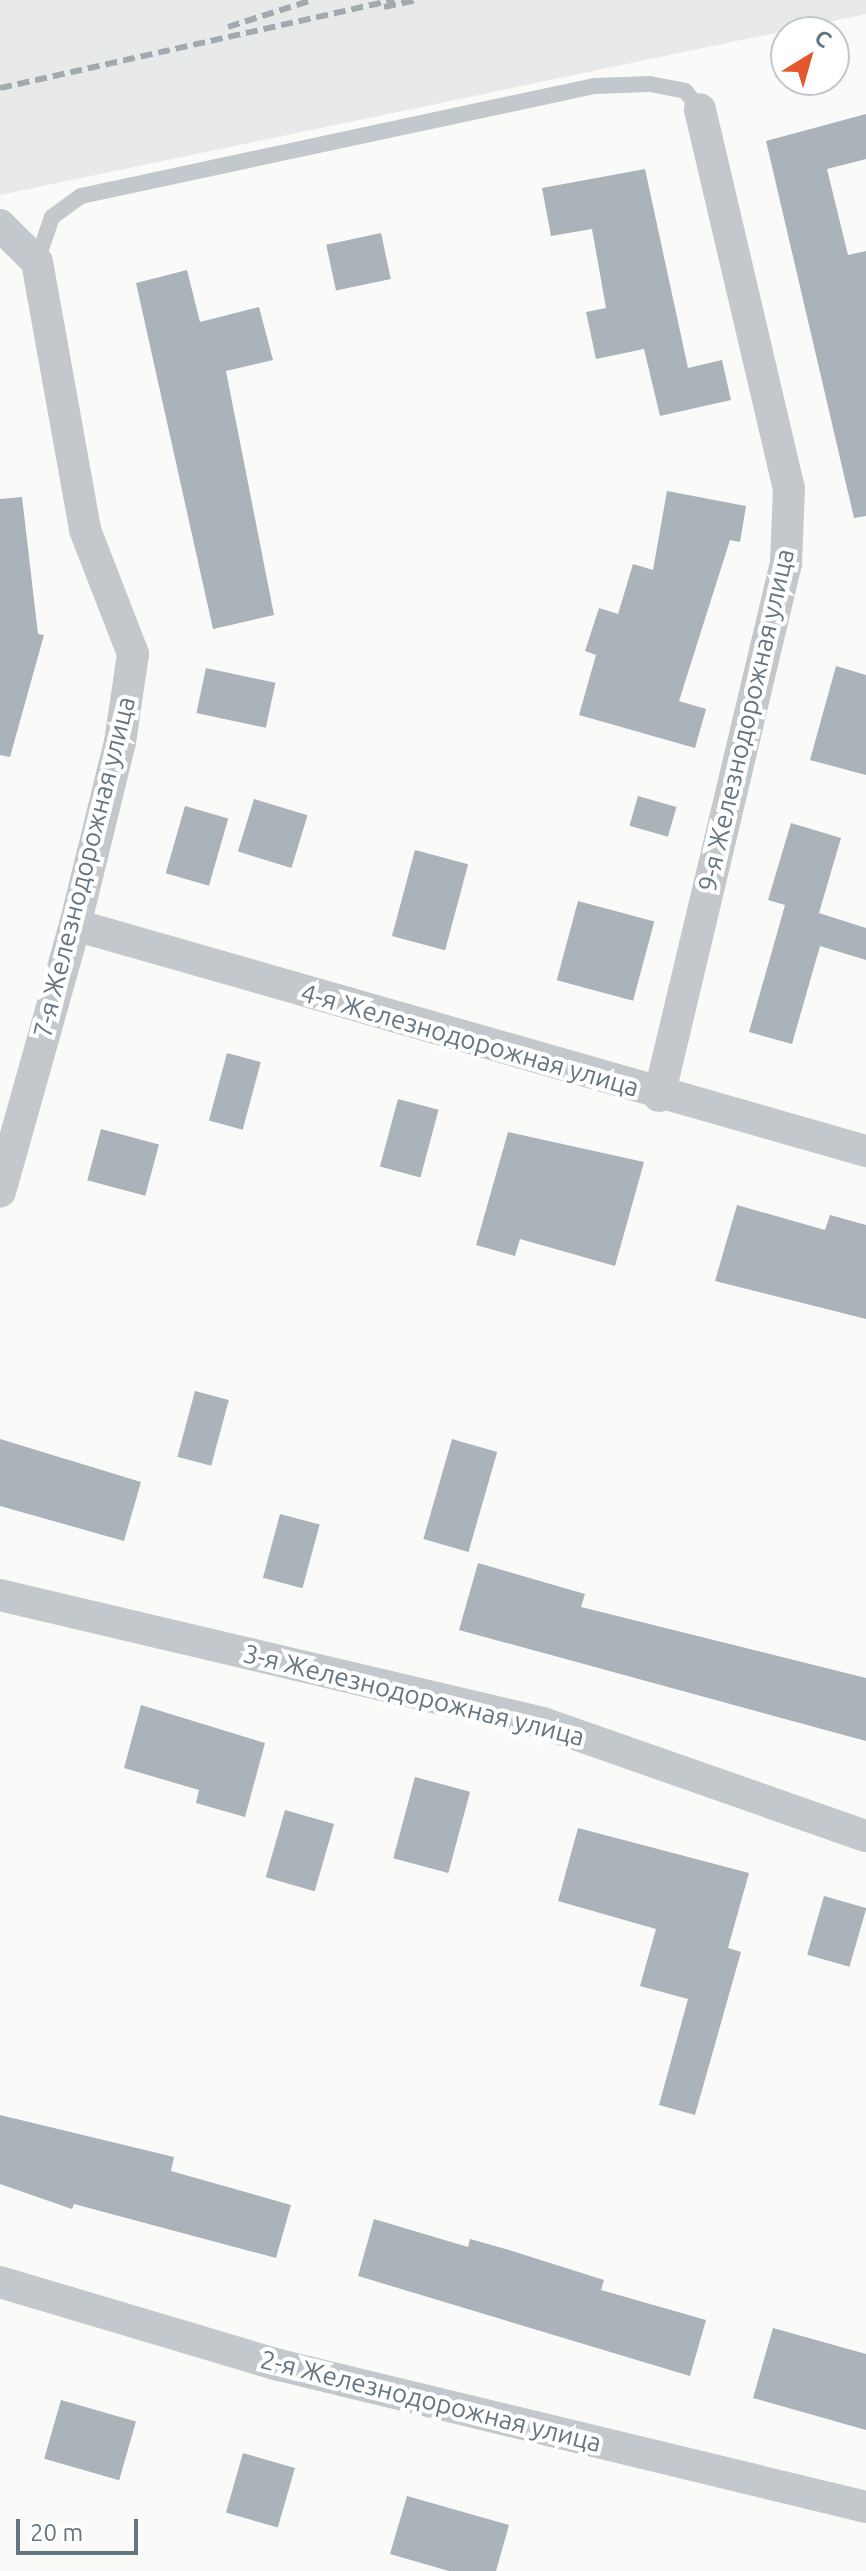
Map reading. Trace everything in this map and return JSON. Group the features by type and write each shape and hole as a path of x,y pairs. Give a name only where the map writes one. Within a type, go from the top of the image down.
{"street":[{"name":"9-я Железнодорожная улица","path":"659,1096 786,563 789,489 700,109"},
{"path":"0,225 37,262"},
{"name":"7-я Железнодорожная улица","path":"0,1192 75,925 120,742 133,654 85,530 37,262"},
{"name":"4-я Железнодорожная улица","path":"75,925 659,1096 866,1151"},
{"name":"3-я Железнодорожная улица","path":"0,1595 543,1723 866,1836"},
{"name":"2-я Железнодорожная улица","path":"0,2282 279,2365 866,2507"}],"lane":[{"path":"37,262 52,217 81,196 594,86 650,84 685,91 700,109"}],"shaded area":[{"path":"0,0 866,0 866,14 850,17 770,16 770,34 0,195"}],"building":[{"path":"866,114 866,159 827,169 848,255 866,251 866,516 854,518 766,141"},
{"path":"645,169 688,368 722,360 731,400 660,416 644,349 596,359 586,312 606,308 592,229 551,236 542,188"},
{"path":"381,233 391,279 336,291 326,245"},
{"path":"187,270 200,322 259,307 273,360 226,371 274,615 213,629 136,283"},
{"path":"667,491 746,506 740,542 730,540 679,701 706,709 695,748 579,715 596,655 585,651 599,608 618,614 633,564 653,570"},
{"path":"22,497 38,634 44,635 10,757 0,755 0,499"},
{"path":"836,666 866,675 866,775 810,760"},
{"path":"206,668 275,683 266,728 196,713"},
{"path":"638,796 676,807 668,837 629,826"},
{"path":"254,799 308,815 291,868 238,852"},
{"path":"185,806 228,818 209,886 166,873"},
{"path":"791,823 841,838 819,913 866,928 866,960 820,946 792,1044 749,1032 785,905 768,900"},
{"path":"415,850 468,864 445,950 392,936"},
{"path":"578,901 654,921 633,1001 557,980"},
{"path":"227,1053 261,1062 243,1130 209,1121"},
{"path":"398,1099 439,1110 420,1177 380,1167"},
{"path":"101,1129 159,1145 145,1196 87,1180"},
{"path":"508,1132 644,1162 615,1266 520,1239 515,1256 476,1245"},
{"path":"737,1205 825,1230 830,1215 866,1225 866,1319 715,1281"},
{"path":"195,1391 229,1400 211,1466 177,1457"},
{"path":"0,1439 141,1482 124,1541 0,1506"},
{"path":"452,1439 497,1452 469,1552 423,1539"},
{"path":"280,1514 320,1525 303,1588 263,1578"},
{"path":"478,1563 585,1594 581,1607 866,1678 866,1741 459,1630"},
{"path":"141,1705 265,1743 245,1817 196,1803 199,1790 124,1768"},
{"path":"415,1777 470,1792 448,1873 393,1858"},
{"path":"285,1810 334,1824 315,1891 266,1877"},
{"path":"578,1828 749,1873 728,1948 741,1952 695,2115 659,2105 688,1999 640,1986 656,1929 558,1901"},
{"path":"824,1896 866,1908 849,1967 807,1955"},
{"path":"0,2115 174,2157 171,2171 291,2205 276,2258 74,2204 72,2209 0,2184"},
{"path":"374,2219 468,2247 470,2239 509,2250 604,2280 601,2290 706,2320 690,2376 358,2276"},
{"path":"773,2328 866,2354 866,2430 753,2398"},
{"path":"61,2400 136,2421 119,2480 44,2459"},
{"path":"243,2453 295,2468 278,2527 226,2513"},
{"path":"407,2496 509,2525 496,2571 449,2571 390,2554"}],"railway":[{"path":"228,27 312,0"},
{"path":"0,88 394,0"},
{"path":"384,7 416,0"}]}
